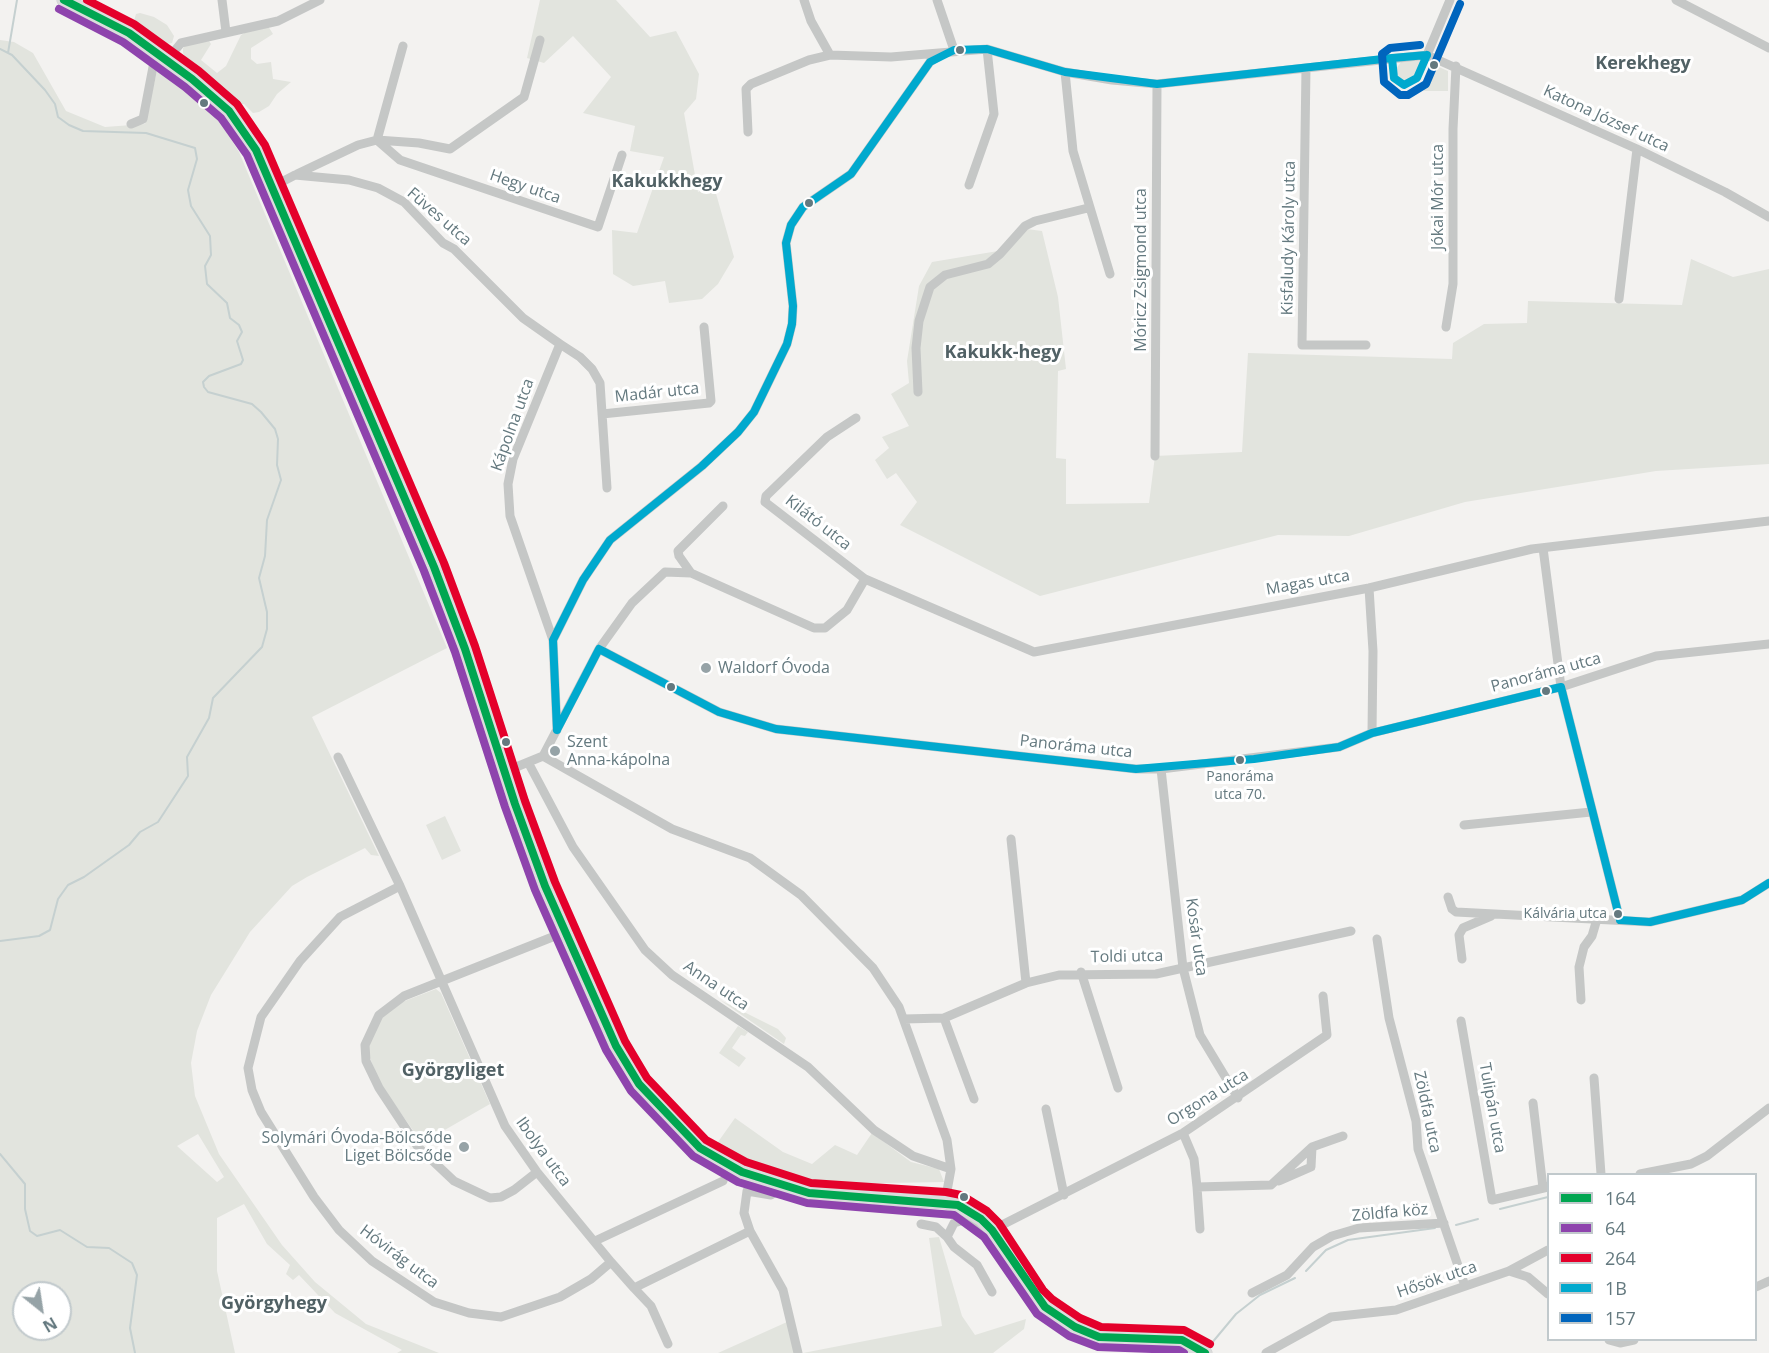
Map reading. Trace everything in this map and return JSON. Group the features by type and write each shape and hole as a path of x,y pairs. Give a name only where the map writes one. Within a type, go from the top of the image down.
{"main road":[{"path":"64,0 105,19 164,58 213,95 236,120 256,150 434,567 465,649 532,853 616,1046 639,1084 670,1119 709,1154 742,1172 784,1187 837,1197 945,1202 969,1211 992,1230 1030,1292 1045,1307 1074,1327 1099,1336 1182,1340 1205,1353"}],"street":[{"path":"222,0 226,32"},
{"path":"131,124 144,119 153,67 181,43 278,21 320,0"},
{"path":"804,0 811,21 830,55"},
{"path":"938,0 950,51"},
{"path":"748,132 746,89 751,84 810,60 830,55 891,57 987,49 1065,72 1112,80 1157,84 1427,55 1450,0"},
{"path":"1676,0 1769,48"},
{"path":"272,188 358,145 377,140 419,143 450,149 524,97 540,39"},
{"path":"377,140 403,46"},
{"path":"969,185 994,114 987,49"},
{"path":"557,730 553,640 583,580 610,540 702,466 738,432 754,412 787,344 792,324 793,306 786,243 791,225 803,207 851,174 930,62 950,51"},
{"name":"Katona József utca","path":"1427,55 1456,66 1637,149 1725,192 1769,217"},
{"name":"Jókai Mór utca","path":"1446,327 1453,284 1453,129 1456,66"},
{"name":"Kisfaludy Károly utca","path":"1306,68 1302,345 1366,345"},
{"path":"1065,72 1073,151 1088,208 1110,274"},
{"name":"Móricz Zsigmond utca","path":"1155,456 1157,84"},
{"name":"Hegy utca","path":"377,140 400,160 598,227 622,155"},
{"path":"1619,299 1637,149"},
{"name":"Füves utca","path":"295,175 349,180 378,188 404,202 442,243 454,249 523,318 560,344"},
{"path":"918,392 916,348 920,321 930,287 945,275 987,264 1000,254 1025,226 1035,221 1088,208"},
{"name":"Madár utca","path":"602,414 709,403 711,401 704,327"},
{"path":"560,344 580,357 592,369 600,383 607,488"},
{"name":"Kápolna utca","path":"553,640 510,516 508,484 513,459 560,344"},
{"name":"Kilátó utca","path":"856,418 827,437 766,496 765,502 865,579"},
{"path":"691,573 678,551 723,506"},
{"name":"Magas utca","path":"865,579 1034,652 1370,588 1543,548 1769,521"},
{"path":"1543,548 1561,687 1620,920"},
{"path":"504,772 529,764 543,756 599,649 632,603 658,576 668,571 691,573 814,628 825,628 847,610 865,579"},
{"path":"1370,588 1373,660 1372,733"},
{"name":"Panoráma utca","path":"599,649 719,712 776,729 1136,769 1339,747 1372,733 1561,687 1656,656 1769,644"},
{"path":"543,756 672,829 750,858 801,895 873,968 893,995 904,1019 947,1140 951,1169 945,1202"},
{"name":"Ibolya utca","path":"338,757 400,885 505,1126 537,1172 634,1288"},
{"name":"Anna utca","path":"529,764 573,847 645,950 672,975 808,1067 874,1130 896,1146 913,1156 951,1169"},
{"name":"Kosár utca","path":"1161,768 1184,968 1200,1035 1238,1098"},
{"path":"1464,825 1592,813"},
{"path":"1011,839 1026,983"},
{"path":"1448,897 1452,909 1456,912 1650,922 1742,900 1769,883"},
{"name":"Hóvirág utca","path":"400,885 340,917 312,946 261,1017 248,1068 252,1090 261,1112 314,1197 339,1230 372,1261 434,1302 469,1313 501,1317 560,1297 591,1279 611,1262"},
{"path":"1462,959 1459,935 1463,928 1496,914"},
{"path":"1581,1000 1579,967 1584,947 1592,936 1597,920"},
{"name":"Toldi utca","path":"904,1019 944,1018 1026,983 1059,975 1081,972 1156,974 1352,931"},
{"path":"537,1172 501,1197 490,1198 454,1181 418,1147 379,1088 366,1061 366,1041 384,1011 404,996 565,932"},
{"name":"Zöldfa utca","path":"1377,939 1389,1018 1416,1121 1418,1149 1465,1286"},
{"path":"1081,972 1118,1088"},
{"name":"Orgona utca","path":"992,1230 1183,1133 1328,1035 1323,996"},
{"path":"944,1018 974,1099"},
{"name":"Tulipán utca","path":"1461,1021 1492,1200 1546,1187"},
{"path":"1594,1078 1601,1173"},
{"path":"1533,1103 1546,1187"},
{"path":"1645,1173 1691,1164 1707,1156 1769,1108"},
{"path":"1046,1109 1064,1195"},
{"path":"1183,1133 1194,1159 1200,1229"},
{"path":"1197,1187 1271,1185 1312,1147 1342,1136"},
{"path":"595,1241 723,1181"},
{"path":"784,1187 771,1195 747,1191 744,1213 750,1231 783,1290 798,1353"},
{"path":"946,1237 954,1223 964,1220 972,1226 992,1230"},
{"name":"Zöldfa köz","path":"1252,1293 1287,1275 1313,1247 1332,1236 1359,1228 1444,1223"},
{"path":"921,1224 936,1227 954,1247 977,1265 992,1292"},
{"path":"668,1344 651,1306 634,1288 750,1231"},
{"name":"Hősök utca","path":"1266,1353 1331,1317 1396,1310 1509,1271 1547,1251"},
{"path":"1509,1271 1528,1277 1547,1293"},
{"path":"1613,1341 1620,1343 1629,1341"}],"shaded area":[{"path":"540,0 616,0 650,37 676,31 699,74 696,99 684,113 698,192 713,183 734,257 718,284 702,299 669,303 665,281 633,286 613,274 612,230 637,233 664,157 630,151 635,126 583,113 611,77 573,36 544,63 527,58"},
{"path":"136,14 154,17 167,25 174,36 172,43 161,45 138,29 134,21"},
{"path":"268,26 273,34 251,48 251,59 257,64 271,62 273,79 291,82 277,94 269,106 259,112 253,113 244,104 232,105 194,71 183,53 183,48 188,44 209,41 211,44 201,60 217,73 226,66 241,35 249,30"},
{"path":"0,40 14,42 33,53 66,111 105,127 145,124 158,66 219,120 239,152 447,648 312,717 379,856 371,855 365,848 307,877 292,886 250,932 211,995 197,1031 191,1063 195,1096 219,1154 282,1245 315,1282 366,1324 439,1353 397,1353 402,1350 335,1313 299,1275 293,1280 286,1274 290,1265 267,1244 244,1204 217,1218 217,1271 235,1353 0,1353","holes":["198,1134 224,1177 217,1182 177,1146"]},
{"path":"1422,60 1413,79 1405,82 1398,78 1396,69 1401,62"},
{"path":"1432,64 1448,71 1448,91 1424,91 1422,88"},
{"path":"1019,228 1042,231 1058,297 1066,369 1058,371 1056,458 1066,459 1066,504 1149,503 1155,456 1242,452 1248,353 1452,359 1453,343 1484,324 1527,323 1528,301 1682,305 1691,259 1733,277 1769,269 1769,464 1656,471 1465,502 1349,536 1278,535 1040,596 900,525 917,502 896,473 887,479 875,460 889,448 882,437 909,426 891,394 909,383 907,361 919,286 932,262 998,251"},
{"path":"445,816 461,851 442,860 426,825"},
{"path":"436,989 441,993 490,1104 422,1143 380,1084 367,1050 381,1018 402,1002"},
{"path":"720,1000 778,1029 786,1038 784,1044"},
{"path":"738,1026 748,1032 745,1036 741,1035 732,1048 746,1058 739,1067 719,1053"},
{"path":"735,1118 783,1152 812,1164 835,1145 857,1155 872,1133 911,1162 939,1169 944,1182 827,1184 782,1175 743,1160 719,1146 718,1142"},
{"path":"939,1237 962,1316 975,1335 1026,1319 1024,1329 993,1353 803,1353 942,1326 929,1238"},
{"path":"787,1322 797,1353 718,1353"}],"waterway":[{"path":"8,53 17,0"},
{"path":"0,49 12,55 45,90 55,104 58,117 69,125 83,131 146,133 195,148 197,159 188,190 191,206 210,236 211,255 205,266 207,284 227,303 230,318 239,325 242,332 237,341 243,360 241,364 209,376 203,382 204,387 208,392 252,404 261,412 275,429 278,439 277,465 281,480 267,520 265,556 259,578 267,612 267,629 262,647 213,698 209,718 187,757 188,776 158,822 140,832 129,845 84,877 68,885 58,899 50,930 39,936 0,941"},
{"path":"0,1154 25,1184 25,1209 30,1231 37,1236 60,1230 87,1247 109,1248 132,1263 137,1275 130,1328 135,1353"},
{"path":"1500,1209 1547,1197"},
{"path":"1456,1225 1478,1219"},
{"path":"1306,1271 1326,1250 1348,1240 1435,1228"},
{"path":"1211,1344 1236,1314 1260,1295 1295,1278"}],"transit line":[{"name":"164","path":"64,0 129,33 192,79 229,111 256,150 434,567 465,649 515,804 545,886 616,1046 639,1084 700,1148 742,1172 809,1193 958,1205 981,1219 992,1230 1045,1307 1075,1327 1099,1337 1182,1340 1205,1353"},
{"name":"264","path":"87,0 134,24 199,71 237,104 265,145 444,563 475,646 525,801 555,882 625,1041 647,1078 706,1140 746,1162 811,1183 961,1195 987,1211 999,1223 1043,1290 1080,1318 1101,1327 1184,1330 1210,1344"},
{"name":"157","path":"1420,45 1390,48 1382,54 1384,82 1400,95 1408,95 1426,84 1460,4"},
{"name":"64","path":"59,9 123,42 185,87 221,118 247,155 424,571 455,652 505,807 535,890 606,1050 631,1091 693,1156 738,1182 807,1203 954,1215 984,1237 1037,1314 1069,1336 1098,1347 1179,1350 1184,1353"},
{"name":"1B","path":"557,730 553,640 583,580 610,540 702,466 738,432 754,412 787,344 792,324 793,306 786,243 791,225 803,207 851,174 930,62 954,50 987,49 1065,72 1157,84 1392,58"},
{"name":"1B","path":"1427,55 1417,78 1404,85 1394,78 1392,58 1427,55"},
{"name":"1B","path":"599,649 719,712 776,729 1136,769 1254,759 1339,747 1372,733 1561,687"},
{"name":"1B","path":"557,730 599,649"},
{"name":"1B","path":"1561,687 1620,920"},
{"name":"1B","path":"1620,920 1650,922 1742,900 1769,883"}],"place":[{"name":"Waldorf Óvoda","path":"706,668"},
{"name":"Szent Anna-kápolna","path":"555,751"},
{"name":"Panoráma utca 70.","path":"1240,760"},
{"name":"Kálvária utca","path":"1618,914"},
{"name":"Solymári Óvoda-Bölcsőde Liget Bölcsőde","path":"464,1147"}],"district":[{"name":"Kerekhegy","path":"1643,64"},
{"name":"Kakukkhegy","path":"667,182"},
{"name":"Kakukk-hegy","path":"1003,353"},
{"name":"Györgyliget","path":"453,1071"},
{"name":"Györgyhegy","path":"274,1304"}]}
